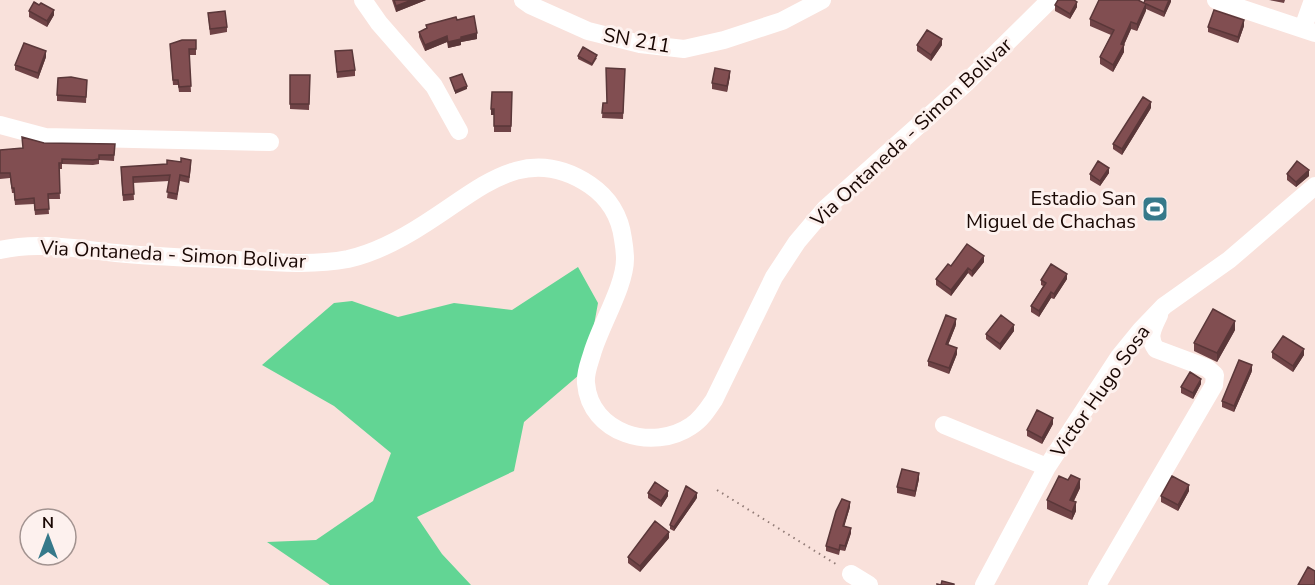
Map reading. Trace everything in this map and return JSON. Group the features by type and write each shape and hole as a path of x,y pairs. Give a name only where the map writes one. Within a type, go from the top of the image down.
{"street":[{"path":"363,0 379,23 434,86 459,130"},
{"name":"SN 211","path":"523,0 588,31 640,44 684,48 724,40 782,21 822,0"},
{"name":"Via Ontaneda - Simon Bolivar","path":"0,250 50,246 145,256 278,262 347,259 387,245 424,225 495,177 522,169 553,168 584,182 609,202 616,213 622,233 625,259 621,280 598,333 586,370 586,385 590,400 597,413 607,424 617,430 642,438 666,437 693,426 705,414 774,276 797,242 825,209 966,83 1050,0"},
{"path":"1216,0 1309,31 1313,0"},
{"path":"0,125 45,137 270,142"},
{"name":"Victor Hugo Sosa","path":"984,585 1047,467 1119,357 1164,306 1229,260 1315,186"},
{"path":"1097,585 1214,385 1215,375 1207,368 1156,349 1151,342 1151,333 1164,306"},
{"path":"944,425 1047,467"},
{"path":"851,574 869,585"}],"path":[{"path":"717,490 851,574"}],"green space":[{"path":"578,267 598,303 586,369 524,422 514,471 417,517 442,554 471,585 330,585 267,542 316,540 373,501 391,453 334,406 262,365 334,303 352,301 398,317 454,303 512,310"}],"building":[{"path":"394,0 412,0 396,6"},
{"path":"1058,0 1077,2 1070,14 1055,5"},
{"path":"1099,0 1138,0 1146,4 1137,24 1131,22 1121,44 1124,45 1113,65 1100,57 1114,30 1090,19"},
{"path":"1145,0 1169,0 1164,12 1144,3"},
{"path":"34,2 54,10 47,21 29,11"},
{"path":"1214,10 1244,20 1238,37 1208,27"},
{"path":"225,11 227,27 210,29 208,13"},
{"path":"474,16 477,33 461,37 461,39 448,42 447,36 425,45 419,32 427,28 426,25 456,17 457,20"},
{"path":"927,30 942,39 931,55 917,45"},
{"path":"182,40 196,40 196,49 189,49 191,86 179,87 178,80 173,80 170,44"},
{"path":"24,43 46,51 38,73 15,65"},
{"path":"583,47 597,55 592,64 578,56"},
{"path":"352,50 355,70 337,72 335,51"},
{"path":"606,68 625,69 623,113 602,113 603,103 607,103"},
{"path":"715,68 730,71 727,86 712,83"},
{"path":"462,74 467,86 455,91 450,78"},
{"path":"290,75 310,75 309,104 290,104"},
{"path":"71,77 87,80 86,97 57,95 58,78"},
{"path":"492,92 512,92 511,126 494,126 494,109 491,109"},
{"path":"1143,97 1151,102 1122,149 1113,144"},
{"path":"22,137 44,143 115,144 114,155 99,155 99,159 93,160 62,159 62,163 59,163 60,193 48,194 49,209 35,210 34,198 15,200 10,173 0,173 0,150 23,148"},
{"path":"181,158 191,160 189,177 180,175 177,194 167,192 170,175 133,177 134,194 123,195 121,167 167,164 167,160 181,162"},
{"path":"1098,161 1109,168 1100,181 1090,174"},
{"path":"1297,161 1309,170 1296,182 1287,174"},
{"path":"967,244 984,256 972,271 968,268 951,290 936,279 948,264 951,266"},
{"path":"1051,264 1067,274 1054,294 1051,292 1039,311 1031,306 1046,283 1041,280"},
{"path":"1213,309 1235,321 1217,353 1194,343"},
{"path":"946,315 956,319 946,344 957,348 949,368 928,361"},
{"path":"1001,315 1014,325 1000,344 986,334"},
{"path":"1283,336 1304,349 1293,366 1272,352"},
{"path":"1239,360 1252,365 1234,406 1222,401"},
{"path":"1190,372 1201,379 1193,393 1181,387"},
{"path":"1037,410 1053,418 1042,438 1027,430"},
{"path":"902,469 919,473 915,491 897,487"},
{"path":"1071,475 1080,479 1070,500 1076,502 1072,512 1047,500 1059,476 1068,480"},
{"path":"1172,476 1189,485 1178,505 1161,496"},
{"path":"655,482 668,491 661,501 648,493"},
{"path":"686,486 697,493 674,527 670,525"},
{"path":"842,499 850,502 843,526 851,528 845,546 840,545 839,550 826,546 836,511"},
{"path":"655,521 669,532 640,566 628,557"},
{"path":"1308,567 1315,571 1315,584 1298,585"},
{"path":"942,581 954,584 954,585 941,585"}],"place":[{"name":"Estadio San Miguel de Chachas","path":"1155,209"}]}
